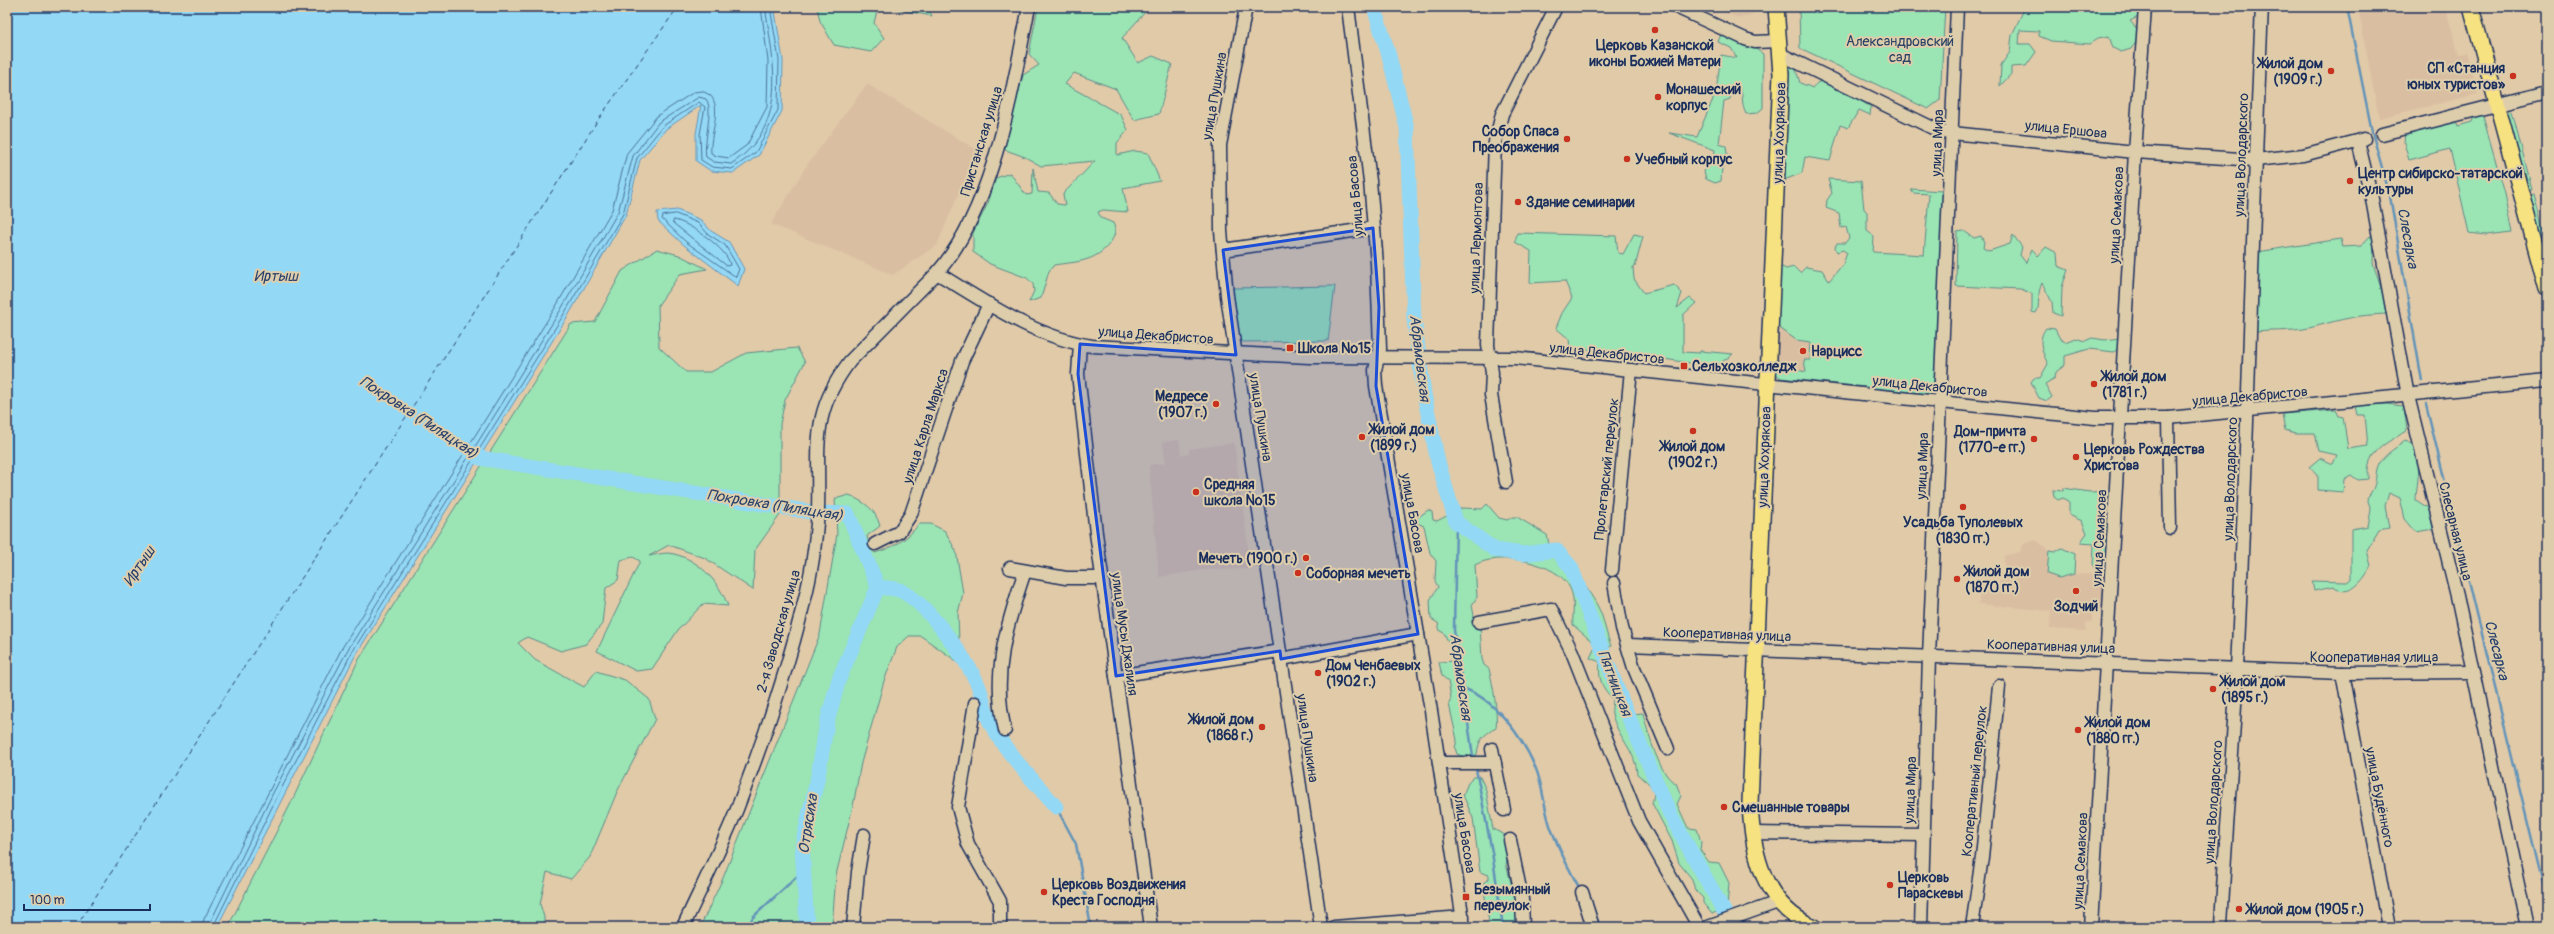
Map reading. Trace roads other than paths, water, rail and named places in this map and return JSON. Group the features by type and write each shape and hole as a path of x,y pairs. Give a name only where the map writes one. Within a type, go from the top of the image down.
{"main road":[{"name":"улица Хохрякова","path":"1776,7 1780,48 1778,181 1767,384 1750,786 1753,834 1766,879 1778,902 1795,918 1814,927"},
{"path":"2471,7 2547,289"}],"street":[{"name":"Пристанская улица","path":"937,273 958,246 986,181 1007,112 1029,7"},
{"name":"улица Пушкина","path":"1246,7 1220,145 1219,198 1223,250 1236,355 1321,927"},
{"name":"улица Басова","path":"1348,7 1370,181 1384,359 1375,370 1376,386 1418,634 1464,922"},
{"name":"улица Лермонтова","path":"1506,482 1491,395 1492,374 1488,336 1496,133 1504,109 1556,7"},
{"name":"улица Ершова","path":"1676,7 1745,39 1780,48 1940,132 2135,152 2255,160 2303,155 2361,140"},
{"name":"улица Мира","path":"1920,927 1939,402 1957,7"},
{"name":"улица Семакова","path":"2091,927 2135,152 2145,7"},
{"name":"улица Володарского","path":"2221,927 2238,669 2248,411 2255,160 2262,7"},
{"path":"2382,134 2498,103 2547,92"},
{"name":"Слесарная улица","path":"2361,140 2408,396 2449,565 2527,927"},
{"path":"1223,250 1373,228"},
{"name":"улица Декабристов","path":"937,273 989,304 1042,332 1080,344 1116,348 1236,355 1384,359 1490,358 1631,370 2120,419 2168,418 2248,411 2547,381"},
{"name":"2-я Заводская улица","path":"683,927 737,809 781,681 804,602 816,532 819,424 826,399 840,373 858,350 937,273"},
{"name":"улица Карла Маркса","path":"875,544 899,532 911,514 962,361 989,304"},
{"name":"улица Мусы Джалиля","path":"1080,344 1078,374 1101,578 1151,927"},
{"name":"Пролетарский переулок","path":"1612,570 1631,370"},
{"path":"2168,418 2170,528"},
{"path":"1010,568 1066,578 1101,578"},
{"path":"1005,730 999,696 1000,659 1007,625 1025,571"},
{"path":"1614,583 1622,628 1634,668 1668,749"},
{"path":"1480,622 1550,609 1572,652 1639,821 1699,927"},
{"path":"1116,676 1281,655 1418,634"},
{"name":"Кооперативная улица","path":"1628,645 2342,673 2472,672"},
{"name":"улица Будённого","path":"2342,673 2389,927"},
{"name":"Кооперативный переулок","path":"1972,927 1982,850 1999,686"},
{"path":"975,703 958,807 968,844 1000,901 1000,927"},
{"path":"1492,749 1504,810"},
{"path":"1439,763 1494,763"},
{"path":"1753,834 1923,835"},
{"path":"853,927 858,872 864,835"},
{"path":"1510,840 1522,899 1523,927"},
{"path":"1582,892 1593,927"},
{"path":"1708,927 1778,902"},
{"path":"1334,927 1464,922"}],"water":[{"name":"Иртыш","path":"7,7 779,7 775,12 783,60 782,111 759,155 733,173 711,171 696,161 696,134 701,105 666,129 640,160 626,215 568,316 355,656 217,927 7,927"},
{"path":"677,210 701,220 711,231 729,242 744,269 738,286 684,245 658,221 657,212"}],"waterway":[{"name":"Абрамовская","path":"1374,7 1389,56 1407,128 1414,319 1424,394 1438,462 1456,522 1495,550 1523,554 1556,550 1571,567 1623,704 1671,816 1725,913"},
{"name":"Слесарка","path":"2347,7 2372,132 2390,196 2422,381"},
{"name":"Слесарка","path":"2426,404 2547,901"},
{"name":"Покровка (Пиляцкая)","path":"464,447 480,458 817,513 848,514 878,587 896,589 907,594 919,603 943,630 964,660 980,689 987,716 1003,744 1056,807"},
{"name":"Абрамовская","path":"1456,522 1454,630 1473,756"},
{"name":"Отрясиха","path":"807,927 802,846 818,776 827,722 839,679 878,587"},
{"path":"1462,688 1474,693 1496,710 1516,732 1524,745 1539,777 1549,824 1580,889"},
{"name":"Абрамовская","path":"1476,769 1492,852 1503,927"},
{"name":"Покровка (Пиляцкая)","path":"1056,807 1076,844 1091,927"},
{"path":"748,927 753,917 803,871"},
{"path":"1590,899 1600,927"}],"place":[{"name":"Церковь Казанской иконы Божией Матери","path":"1655,30"},
{"name":"Жилой дом (1909 г.)","path":"2331,71"},
{"name":"СП «Станция юных туристов»","path":"2513,76"},
{"name":"Монашеский корпус","path":"1658,97"},
{"name":"Собор Спаса Преображения","path":"1567,139"},
{"name":"Учебный корпус","path":"1627,159"},
{"name":"Центр сибирско-татарской культуры","path":"2350,181"},
{"name":"Здание семинарии","path":"1518,202"},
{"name":"Школа №15","path":"1290,348"},
{"name":"Нарцисс","path":"1803,351"},
{"name":"Сельхозколледж","path":"1684,366"},
{"name":"Жилой дом (1781 г.)","path":"2094,384"},
{"name":"Медресе (1907 г.)","path":"1216,404"},
{"name":"Жилой дом (1902 г.)","path":"1693,431"},
{"name":"Жилой дом (1899 г.)","path":"1362,437"},
{"name":"Дом-причта (1770-е гг.)","path":"2034,439"},
{"name":"Церковь Рождества Христова","path":"2076,457"},
{"name":"Средняя школа №15","path":"1196,492"},
{"name":"Усадьба Туполевых (1830 гг.)","path":"1963,507"},
{"name":"Мечеть (1900 г.)","path":"1306,558"},
{"name":"Соборная мечеть","path":"1298,573"},
{"name":"Жилой дом (1870 гг.)","path":"1957,579"},
{"name":"Зодчий","path":"2076,591"},
{"name":"Дом Ченбаевых (1902 г.)","path":"1318,673"},
{"name":"Жилой дом (1895 г.)","path":"2213,689"},
{"name":"Жилой дом (1868 г.)","path":"1262,727"},
{"name":"Жилой дом (1880 гг.)","path":"2078,730"},
{"name":"Смешанные товары","path":"1724,807"},
{"name":"Церковь Параскевы","path":"1890,885"},
{"name":"Церковь Воздвижения Креста Господня","path":"1044,892"},
{"name":"Безымянный переулок","path":"1466,897"},
{"name":"Жилой дом (1905 г.)","path":"2239,909"}],"park label":[{"name":"Александровский сад","path":"1900,50"}],"water label":[{"name":"Пятницкая","path":"1615,683"}]}
